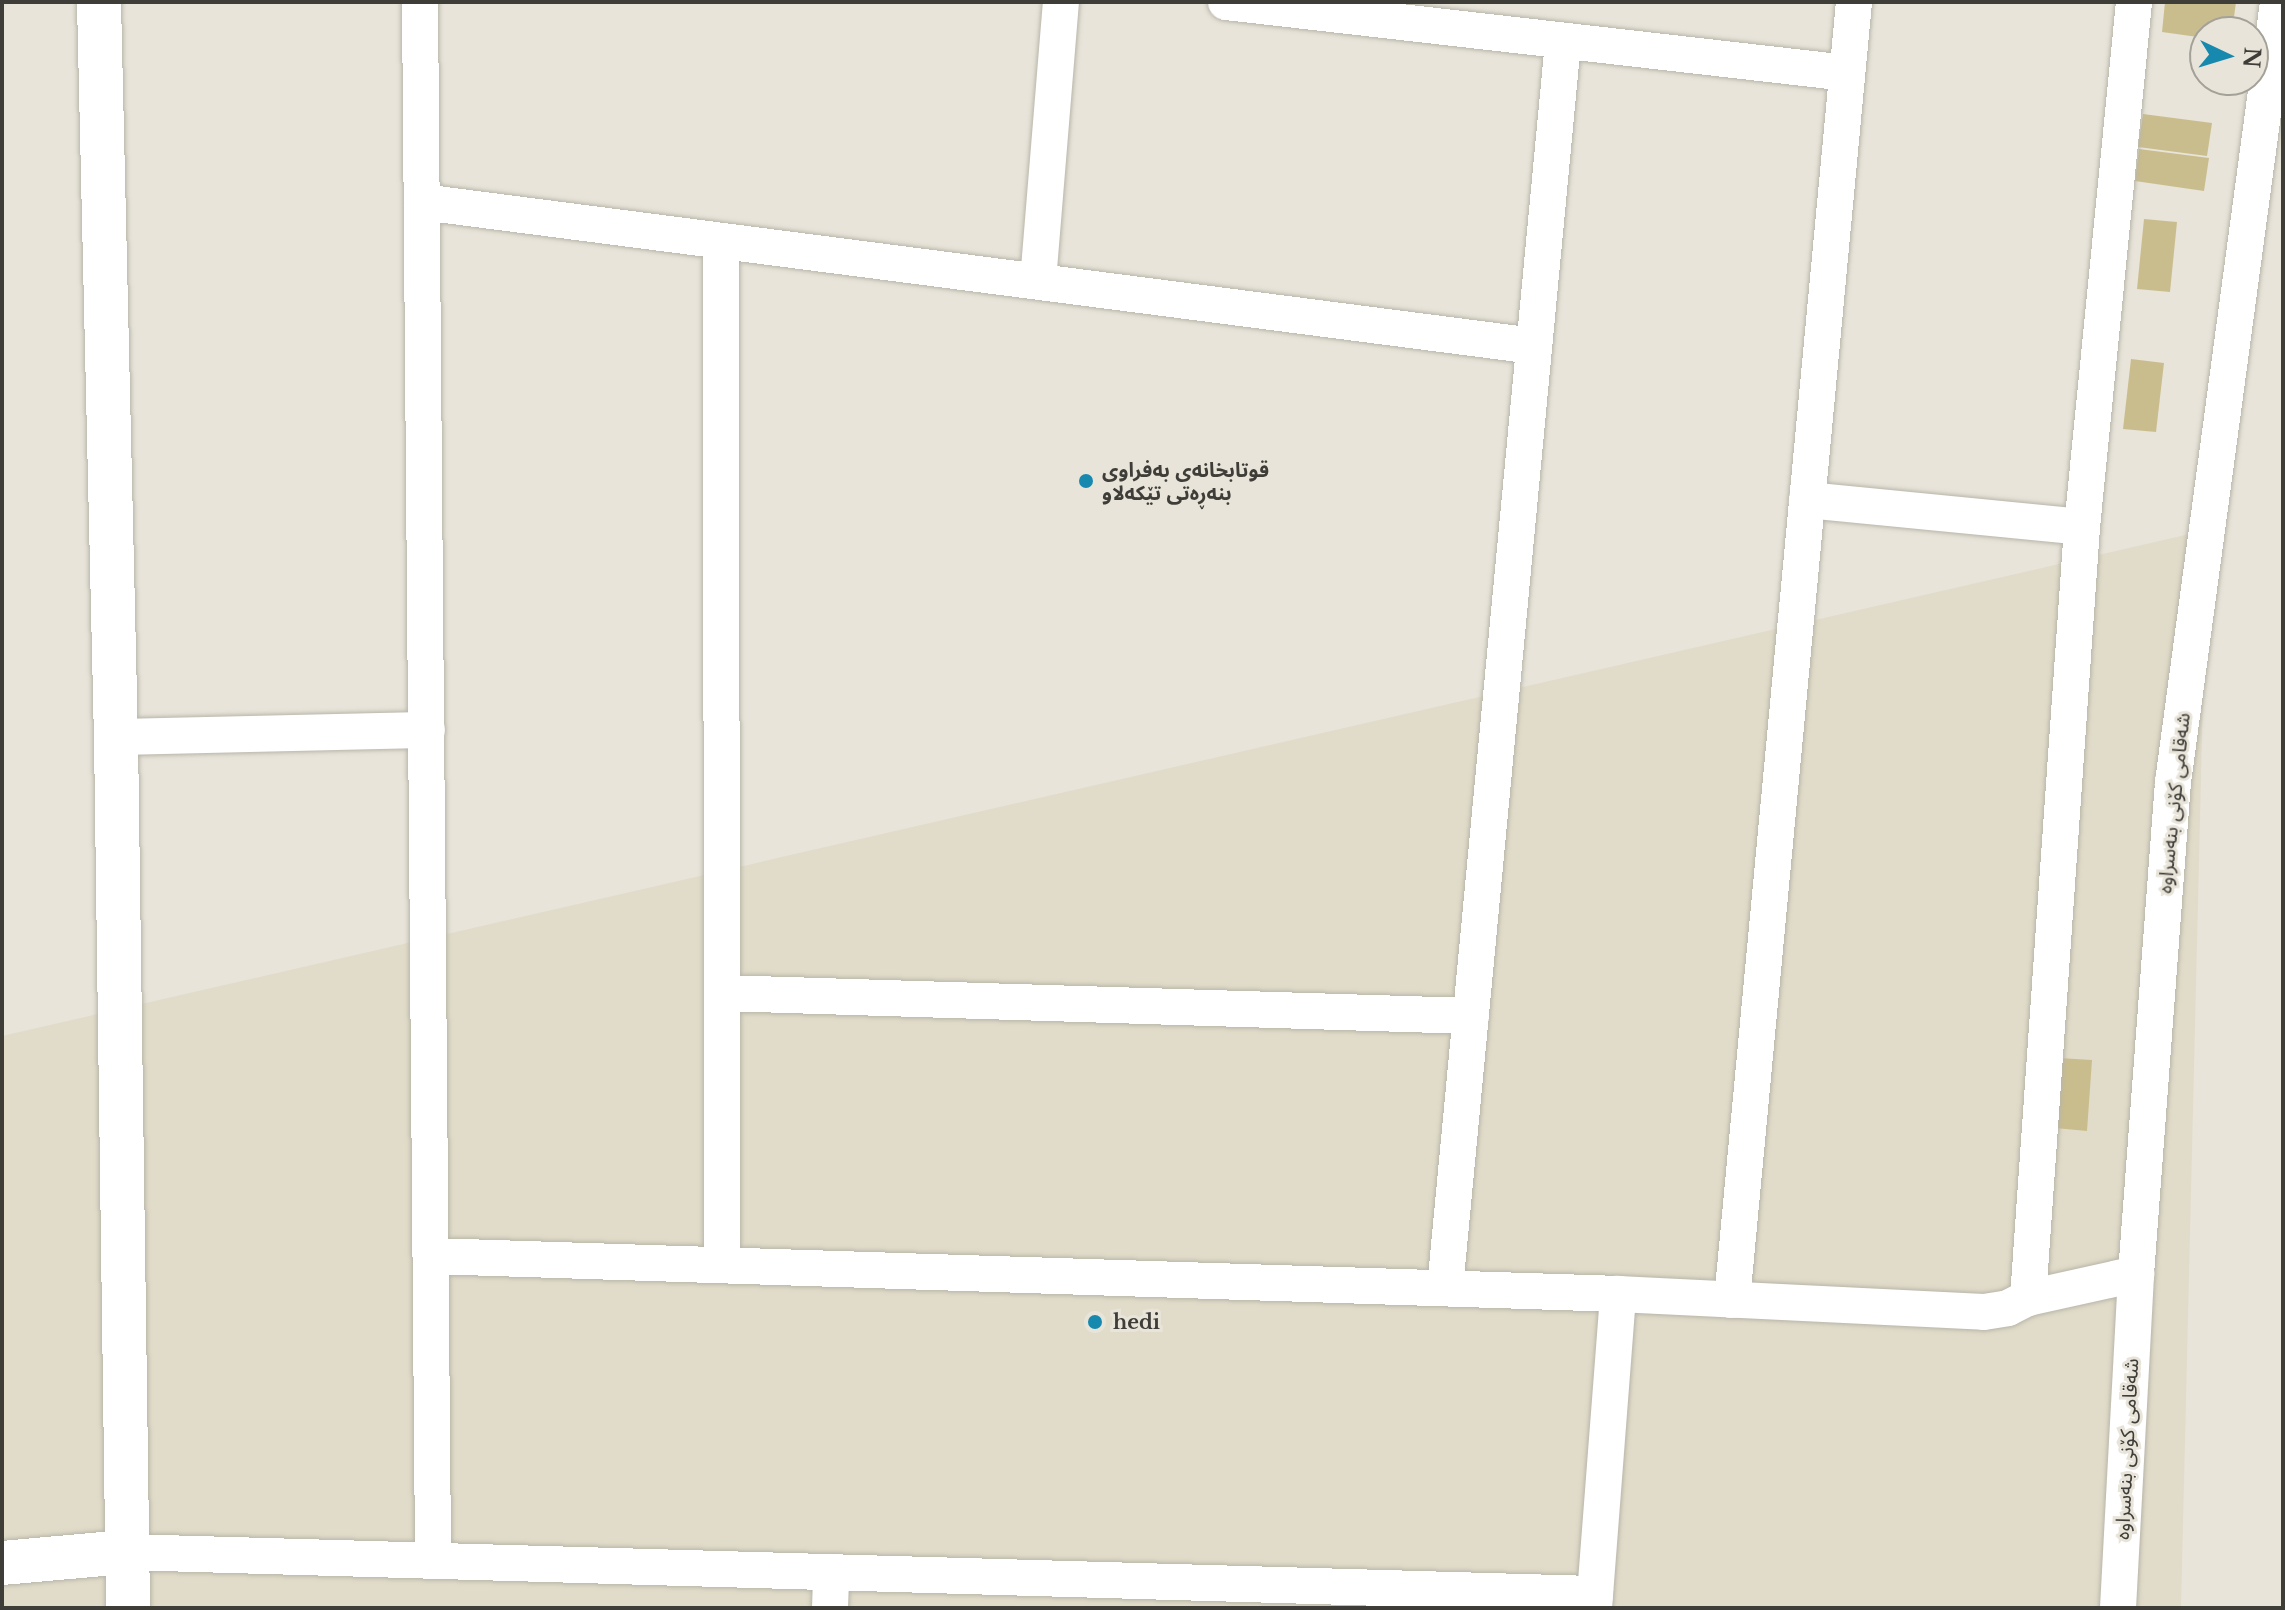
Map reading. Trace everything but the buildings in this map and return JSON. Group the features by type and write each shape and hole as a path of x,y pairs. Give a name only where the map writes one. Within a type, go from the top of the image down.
{"street":[{"path":"99,2 116,737 128,1608"},
{"path":"420,2 433,1561"},
{"path":"1038,281 1061,2"},
{"path":"1226,2 1847,73"},
{"path":"1732,1300 1854,2"},
{"path":"2028,1298 2082,527 2134,2"},
{"name":"شەقامی کۆنی بنەسراوە","path":"2118,1608 2136,1274 2173,782 2278,2"},
{"path":"1445,1288 1563,41"},
{"path":"422,202 1534,346"},
{"path":"721,241 722,1264"},
{"path":"1807,500 2082,527"},
{"path":"116,737 427,730"},
{"path":"722,993 1471,1016"},
{"path":"431,1256 1618,1294 1984,1312 2008,1308 2028,1298 2136,1274"},
{"path":"2,1563 126,1552 831,1572 1594,1601 1618,1294"},
{"path":"830,1608 831,1572"}],"shaded area":[{"path":"2165,2 2236,2 2234,16 2189,16 2189,36 2162,32"},
{"path":"2143,114 2212,123 2207,156 2138,147"},
{"path":"2139,149 2209,158 2204,191 2135,181"},
{"path":"2144,219 2177,222 2170,292 2137,289"},
{"path":"2131,359 2164,363 2156,432 2123,429"},
{"name":"hedi","path":"2207,530 2181,1608 2,1608 2,1036"},
{"path":"2059,1058 2092,1060 2087,1131 2055,1128"}],"place":[{"name":"قوتابخانەی بەفراوی بنەڕەتی تێکەلاو","path":"1086,481"},
{"name":"hedi","path":"1095,1322"}]}
